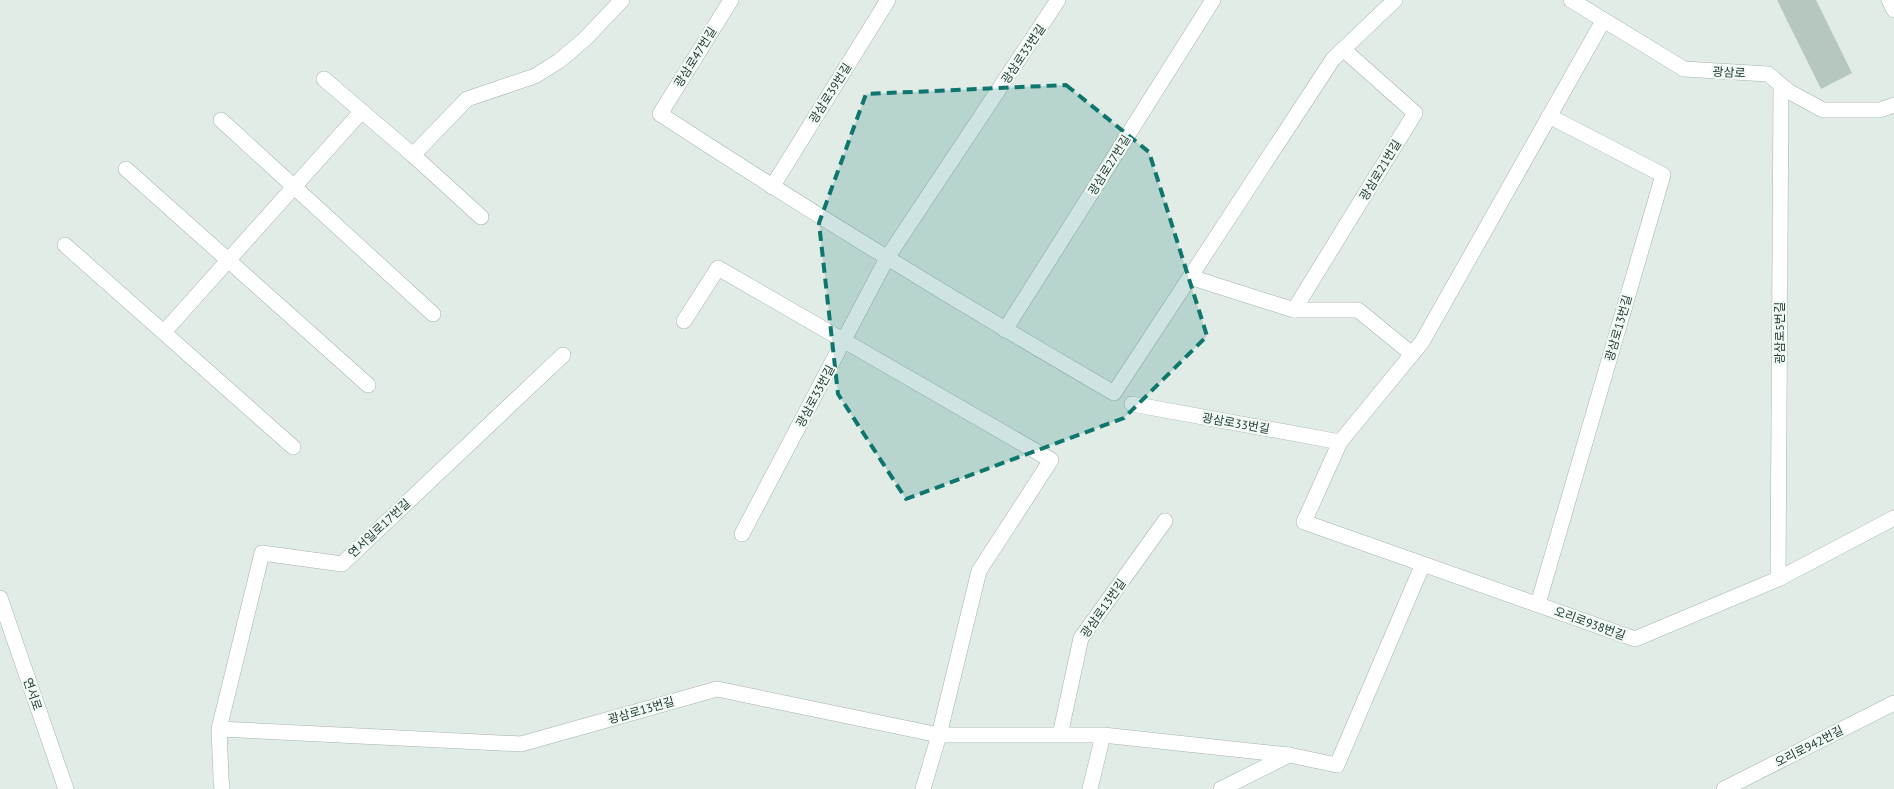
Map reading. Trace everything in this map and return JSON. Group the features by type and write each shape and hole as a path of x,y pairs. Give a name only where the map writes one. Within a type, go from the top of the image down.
{"street":[{"path":"413,155 457,108 468,100 535,76 547,69 585,40 622,0"},
{"name":"광삼로47번길","path":"730,0 660,114 772,187"},
{"name":"광삼로39번길","path":"772,187 888,0"},
{"name":"광삼로33번길","path":"742,534 888,258 1058,0"},
{"name":"광삼로27번길","path":"1005,330 1213,0"},
{"path":"772,187 1005,330 1114,393 1333,59 1394,0"},
{"name":"광삼로","path":"1571,0 1684,69 1768,74 1788,91 1823,110 1880,110 1894,105"},
{"path":"1889,0 1894,10"},
{"path":"1340,442 1422,342 1603,21"},
{"name":"광삼로21번길","path":"1294,310 1415,113 1343,49"},
{"path":"324,79 413,155 480,217"},
{"name":"광삼로5번길","path":"1778,579 1781,86"},
{"path":"164,332 361,112"},
{"name":"광삼로13번길","path":"1538,604 1663,175 1549,116"},
{"path":"221,120 433,314"},
{"path":"126,169 368,385"},
{"path":"66,245 294,447"},
{"path":"684,321 718,268 1051,460 979,571 939,735 923,789"},
{"path":"1190,277 1294,310 1358,310 1412,354"},
{"name":"연서일로17번길","path":"219,729 262,553 342,564 563,354"},
{"name":"광삼로33번길","path":"1132,404 1340,442"},
{"name":"오리로938번길","path":"1340,442 1304,522 1635,639 1778,579 1894,518"},
{"name":"광삼로13번길","path":"1060,735 1081,638 1165,521"},
{"name":"광삼로13번길","path":"219,729 522,744 717,689 939,735 1103,735 1289,755 1337,765 1423,564"},
{"name":"연서로","path":"0,598 66,789"},
{"name":"오리로942번길","path":"1724,789 1894,703"},
{"path":"219,729 222,789"},
{"path":"1090,789 1103,735"},
{"path":"1221,789 1289,755"}],"highlighted area":[{"path":"1066,85 1149,152 1207,336 1124,418 906,499 838,394 819,223 866,94"}],"building":[{"path":"1777,0 1816,0 1852,73 1821,89"}]}
